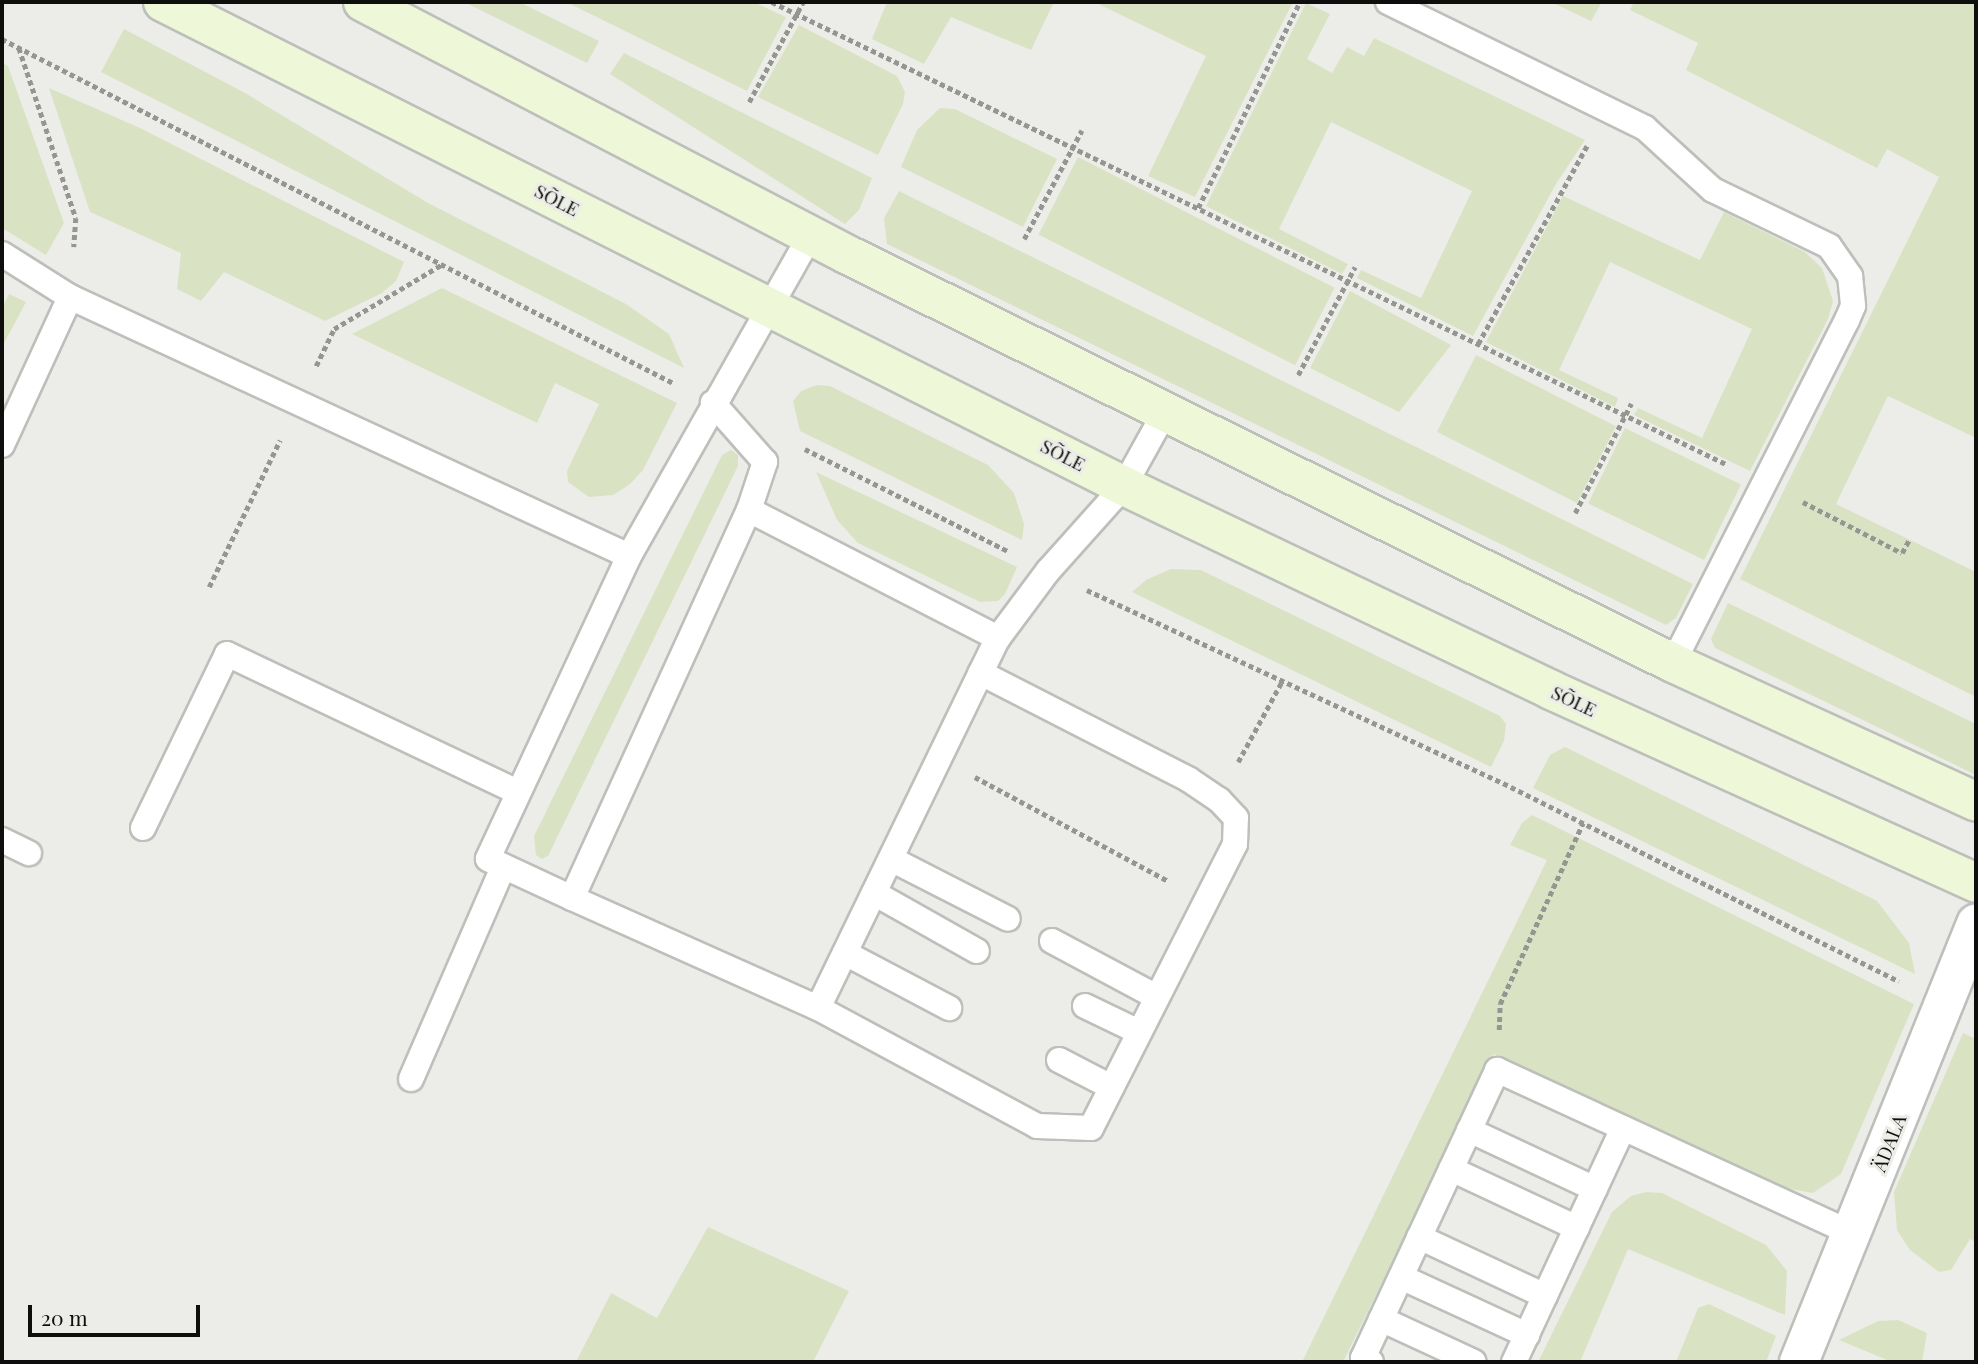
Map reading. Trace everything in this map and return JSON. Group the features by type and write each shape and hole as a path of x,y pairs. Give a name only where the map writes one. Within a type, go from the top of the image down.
{"main road":[{"name":"SÕLE","path":"163,2 1124,486 1551,690 1976,883"},
{"path":"363,2 810,236 1672,663 1976,802"}],"street":[{"name":"ÄDALA","path":"1799,1362 1853,1234 1976,923"}],"lane":[{"path":"1388,2 1656,135 1713,190 1829,246 1850,276 1853,306 1847,320 1766,484 1672,663"},
{"path":"810,236 713,403 629,556 488,859 818,1008 1037,1126 1091,1128 1235,844 1236,818 1219,800 1188,779 981,673"},
{"path":"2,254 71,297 629,556"},
{"path":"2,445 71,297"},
{"path":"572,898 749,510 765,462 713,403"},
{"path":"818,1008 998,638 1048,571 1124,486 1166,412"},
{"path":"749,510 998,638"},
{"path":"143,828 227,654 518,792"},
{"path":"2,840 29,853"},
{"path":"891,859 1008,919"},
{"path":"411,1079 503,867"},
{"path":"874,893 977,951"},
{"path":"1052,941 1157,997"},
{"path":"845,953 949,1008"},
{"path":"1085,1006 1139,1032"},
{"path":"1059,1059 1111,1087"},
{"path":"1371,1362 1363,1359 1497,1070 1853,1234"},
{"path":"1514,1362 1623,1128"},
{"path":"1469,1130 1595,1189"},
{"path":"1451,1169 1577,1228"},
{"path":"1419,1237 1545,1296"},
{"path":"1401,1277 1527,1335"},
{"path":"1381,1319 1474,1362"}],"path":[{"path":"772,2 1766,484 1902,553 1909,540"},
{"path":"749,102 803,2"},
{"path":"1198,208 1300,2"},
{"path":"2,39 713,403"},
{"path":"19,47 76,218 71,297"},
{"path":"1478,344 1561,187 1608,110"},
{"path":"1024,239 1082,130"},
{"path":"1298,375 1355,267"},
{"path":"1575,513 1631,404"},
{"path":"800,447 1281,683 1583,823 1944,1004"},
{"path":"1219,800 1281,683"},
{"path":"940,758 1178,886"},
{"path":"1497,1070 1500,1004 1583,823"}],"green space":[{"path":"464,2 519,2 599,41 587,63"},
{"path":"566,2 753,2 786,17 747,91"},
{"path":"887,2 1054,2 1031,50 951,17 924,64 872,39"},
{"path":"1094,2 1293,2 1195,197 1148,176 1206,56"},
{"path":"1551,2 1602,2 1591,21"},
{"path":"1634,2 1976,2 1976,438 1888,396 1836,504 1976,572 1976,697 1740,579 1939,177 1887,149 1877,168 1686,70 1698,43 1630,10"},
{"path":"1306,3 1330,14 1307,59 1332,73 1347,47 1364,56 1374,38 1585,140 1556,184 1473,336 1357,278 1361,270 1421,298 1472,191 1331,122 1279,229 1348,264 1342,274 1206,206"},
{"path":"799,25 897,76 905,92 903,104 878,155 758,97"},
{"path":"124,29 245,93 428,203 626,304 669,334 684,368 101,72"},
{"path":"624,53 872,178 859,210 845,224 610,74"},
{"path":"2,63 8,66 64,223 46,255 2,228"},
{"path":"49,88 140,128 404,262 396,281 382,293 325,321 224,272 201,301 177,289 181,253 90,212"},
{"path":"940,108 955,109 1057,159 1023,227 901,167 917,130"},
{"path":"1078,157 1335,288 1295,365 1039,235"},
{"path":"899,191 1693,584 1676,618 1666,625 887,244 884,218"},
{"path":"1563,196 1700,260 1724,212 1805,252 1822,268 1833,301 1828,319 1750,471 1634,415 1638,408 1702,438 1752,329 1610,262 1559,370 1618,398 1615,407 1486,342"},
{"path":"442,288 677,403 643,470 630,484 613,495 589,497 568,482 567,471 599,404 555,383 537,423 352,334"},
{"path":"1350,291 1451,345 1399,412 1310,368"},
{"path":"9,294 26,302 2,347 2,308"},
{"path":"1476,355 1616,426 1577,503 1437,432"},
{"path":"817,385 830,386 988,465 1014,493 1024,524 1022,540 800,431 793,401 801,391"},
{"path":"1625,428 1741,485 1704,560 1588,503"},
{"path":"731,450 738,455 738,466 548,856 542,859 536,855 534,836 722,455"},
{"path":"816,472 1017,567 1005,594 998,601 980,602 858,543 837,520"},
{"path":"1171,569 1201,570 1500,716 1506,724 1504,741 1491,767 1132,592 1146,580"},
{"path":"1728,603 1976,724 1976,775 1715,648 1711,639"},
{"path":"1565,747 1877,901 1909,943 1915,974 1533,788 1550,755"},
{"path":"1532,815 1914,1004 1841,1174 1813,1193 1767,1185 1494,1054 1343,1362 1302,1362 1547,860 1510,845 1522,823"},
{"path":"1963,1033 1976,1039 1976,1242 1970,1239 1951,1270 1939,1272 1910,1250 1897,1230 1894,1192"},
{"path":"1646,1192 1662,1193 1766,1245 1787,1271 1785,1315 1628,1249 1580,1362 1538,1362 1612,1212 1631,1196"},
{"path":"708,1227 849,1291 813,1362 576,1362 611,1293 657,1318"},
{"path":"1709,1304 1776,1336 1766,1362 1676,1362 1698,1308"},
{"path":"1898,1320 1927,1333 1922,1362 1892,1362 1839,1340 1878,1321"}]}
